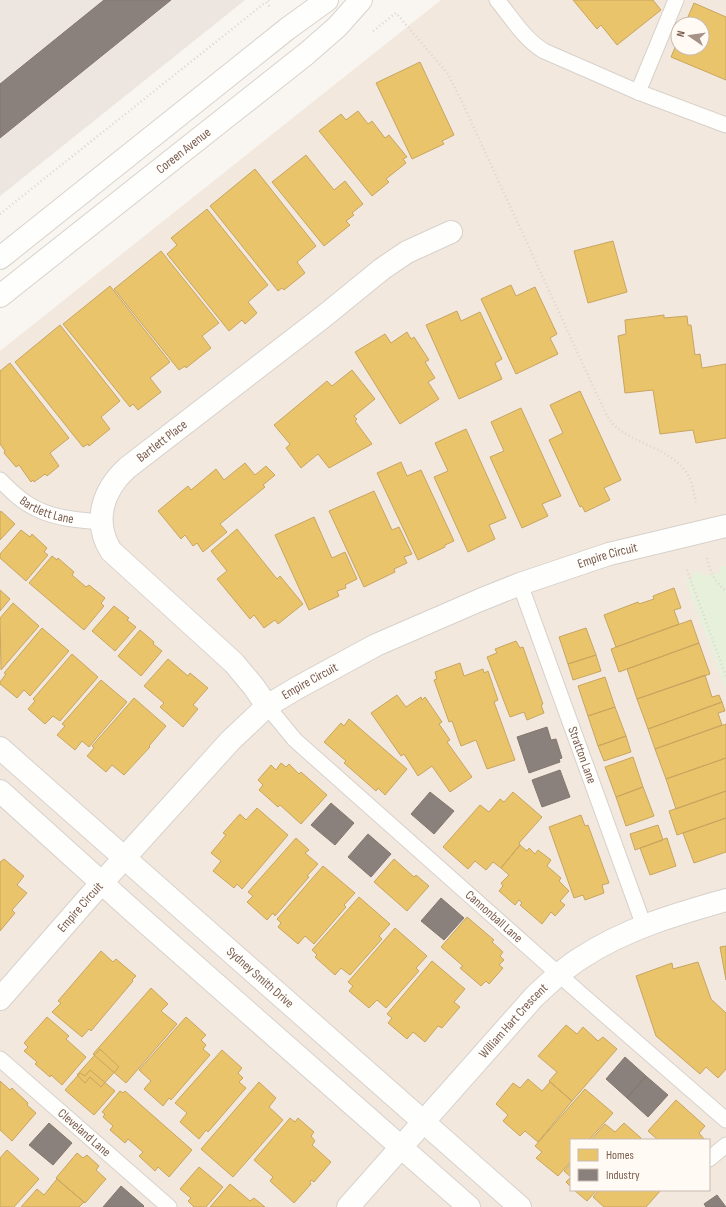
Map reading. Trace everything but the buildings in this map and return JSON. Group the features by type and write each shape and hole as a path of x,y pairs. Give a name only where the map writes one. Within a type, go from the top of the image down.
{"street":[{"path":"0,258 287,29 327,0"},
{"name":"Coreen Avenue","path":"0,296 306,54 337,27 361,0"},
{"name":"Bartlett Place","path":"267,706 254,687 234,663 112,551 106,542 101,522 106,496 115,480 127,468 323,318 382,269 407,252 450,232"},
{"name":"Empire Circuit","path":"0,999 230,741 267,706 303,684 376,645 443,615 520,584 609,554 726,526"},
{"name":"Sydney Smith Drive","path":"0,748 520,1207"},
{"path":"0,792 470,1207"},
{"name":"William Hart Crescent","path":"348,1207 534,998 559,974 580,958 597,948 644,926 726,900"}],"lane":[{"path":"497,0 526,37 534,45 544,51 638,92 726,125"},
{"path":"638,92 676,0"},
{"name":"Bartlett Lane","path":"0,480 19,497 37,510 73,519 101,522"},
{"name":"Stratton Lane","path":"520,584 644,926"},
{"name":"Cannonball Lane","path":"267,706 295,740 726,1120"},
{"name":"Cleveland Lane","path":"0,1059 170,1207"},
{"path":"710,1158 726,1145"}],"path":[{"path":"0,214 266,2"},
{"path":"367,36 396,13 448,74 598,397 613,424 626,434 666,455 684,469 688,475 692,484 710,572 717,584 726,591"},
{"path":"688,570 726,676"}],"shaded area":[{"path":"0,0 245,0 0,196"},
{"path":"441,0 726,0 726,1207 0,1207 0,351"}],"green space":[{"path":"726,566 726,690 685,579 693,578 692,573 700,571 703,576 720,573 719,567"}]}
